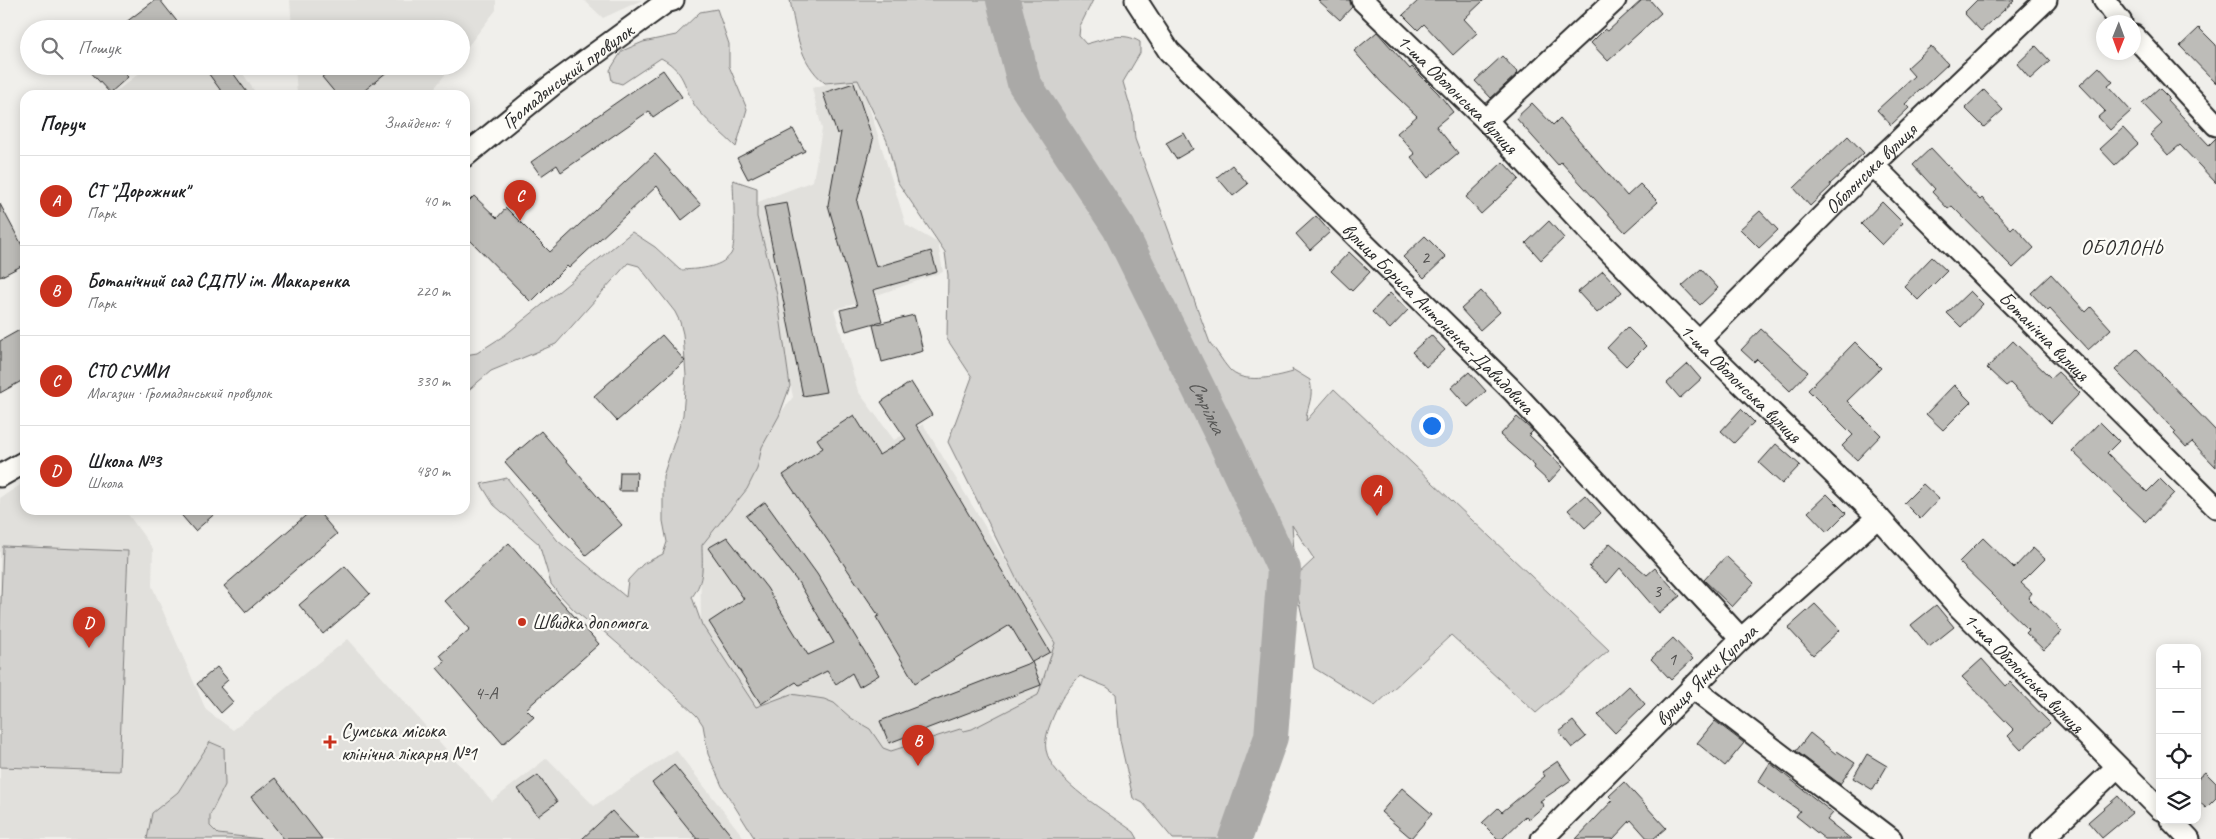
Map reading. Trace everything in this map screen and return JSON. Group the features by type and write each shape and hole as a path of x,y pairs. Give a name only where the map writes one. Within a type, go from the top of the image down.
{"street":[{"name":"Громадянський провулок","path":"470,152 551,86 666,2 673,0"},
{"name":"вулиця Бориса Антоненка-Давидовича","path":"1136,0 1170,51 1513,391 1741,639"},
{"name":"1-ша Оболонська вулиця","path":"1362,0 1486,120 1596,237 1698,341 1878,518 1956,604 2156,805"},
{"path":"1486,120 1615,0"},
{"name":"Оболонська вулиця","path":"1698,341 1873,165 2046,0"},
{"path":"2104,0 2116,15"},
{"path":"2141,44 2216,125"},
{"name":"Ботанічна вулиця","path":"1873,165 2216,507"},
{"path":"0,476 20,465"},
{"name":"вулиця Янки Купала","path":"1542,839 1741,639 1878,518"},
{"path":"1692,687 1891,839"},
{"path":"2042,839 2117,767"},
{"path":"2175,824 2189,839"}],"shaded area":[{"path":"290,0 496,0 496,10 470,43 470,20 291,20"},
{"path":"584,0 642,0 603,18"},
{"path":"790,0 1093,0 1080,26 1079,36 1086,44 1120,36 1140,42 1140,53 1123,82 1133,116 1135,139 1210,343 1226,366 1242,377 1278,376 1293,372 1292,369 1310,380 1311,397 1306,421 1334,389 1609,650 1536,713 1451,635 1375,706 1314,668 1297,593 1296,608 1278,693 1265,784 1238,839 1173,839 1143,803 1133,798 1120,740 1116,694 1107,687 1080,676 1067,690 1056,710 1047,733 1046,750 1051,762 1070,785 1134,832 1138,839 755,839 722,786 708,754 703,725 697,716 602,630 591,624 574,610 558,593 551,584 539,544 494,505 481,484 507,478 558,541 626,597 628,580 643,564 663,554 667,542 663,521 663,476 683,415 686,376 683,334 675,312 639,266 628,263 556,344 491,371 470,389 470,354 477,353 505,335 632,232 655,247 680,270 708,267 721,263 731,254 733,249 733,180 757,188 757,217 777,295 790,386 779,416 762,447 757,469 747,489 702,545 701,578 692,597 702,625 756,707 791,694 824,699 834,703 851,718 870,729 883,748 891,751 960,729 964,731 972,729 1038,695 1055,643 1020,586 948,442 972,377 947,339 948,275 945,252 897,181 887,141 858,80 825,83 809,66 797,34","holes":["1292,525 1314,559 1296,576"]},
{"path":"717,9 729,44 729,66 747,109 736,147 699,111 676,70 661,58 622,84 612,81 610,70 622,51 643,42 676,35 700,12"},
{"path":"137,75 244,75 254,90 118,90"},
{"path":"296,75 445,75 433,90 297,90"},
{"path":"859,75 906,225 938,243 943,272 834,310 858,391 894,440 923,424 1056,644 1040,694 963,735 892,758 751,709 701,625 700,546 728,480 793,397 753,204 813,181 822,129 812,88"},
{"path":"20,485 20,515 129,515 153,549 152,586 206,710 233,730 348,639 492,801 547,758 594,806 676,750 745,839 0,839 0,498"},
{"path":"3,546 128,551 119,771 0,767 0,626"},
{"path":"210,742 224,748 225,785 210,815 210,826 218,834 262,839 147,839 152,813 178,792"}],"building":[{"path":"155,0 160,0 176,20 129,20"},
{"path":"1318,0 1350,0 1352,7 1340,20"},
{"path":"1419,0 1484,0 1464,19 1477,33 1453,55 1424,24 1418,30 1403,15"},
{"path":"1642,0 1650,0 1661,13 1608,61 1591,43 1605,29 1608,31"},
{"path":"1977,0 2015,0 1981,31 1964,13"},
{"path":"2199,28 2216,45 2216,83 2180,46"},
{"path":"1377,32 1410,69 1412,67 1438,93 1453,112 1436,126 1458,153 1428,178 1411,157 1415,154 1397,133 1417,116 1381,82 1354,51"},
{"path":"1931,46 1948,64 1905,104 1909,108 1891,125 1877,110 1914,76 1907,68"},
{"path":"2036,46 2050,61 2030,79 2017,64"},
{"path":"1502,56 1518,73 1491,98 1475,81"},
{"path":"2099,67 2113,82 2108,86 2131,111 2110,130 2098,117 2105,111 2080,85"},
{"path":"663,70 682,97 653,117 649,111 561,172 557,165 541,176 531,162"},
{"path":"93,75 126,75 128,77 113,90 107,90"},
{"path":"210,75 235,75 245,90 220,90"},
{"path":"324,75 383,75 365,90 333,90 322,77"},
{"path":"854,83 873,140 857,202 876,267 931,251 937,272 873,290 882,321 846,331 840,310 857,306 828,205 841,132 837,134 823,93"},
{"path":"2159,88 2169,98 2167,100 2209,145 2216,138 2216,183 2180,145 2168,155 2150,135 2162,124 2142,103"},
{"path":"1984,90 2003,110 1984,127 1965,108"},
{"path":"1532,103 1553,125 1560,118 1627,196 1640,184 1658,202 1625,232 1561,162 1558,165 1516,118"},
{"path":"2123,128 2138,144 2115,165 2100,149"},
{"path":"793,129 805,151 748,179 737,158"},
{"path":"1184,133 1193,149 1176,159 1166,143"},
{"path":"1848,136 1864,153 1830,184 1831,186 1810,206 1794,188"},
{"path":"1931,148 1980,200 1982,198 2011,229 2014,226 2034,248 2013,268 1952,206 1948,209 1932,192 1935,189 1913,165"},
{"path":"655,154 701,205 682,220 657,186 569,268 567,266 531,302 470,240 470,200 474,196 497,218 506,208 550,252"},
{"path":"1503,162 1519,179 1481,214 1466,197"},
{"path":"1232,165 1248,184 1233,196 1217,177"},
{"path":"1882,202 1903,223 1882,245 1861,224"},
{"path":"787,203 826,392 803,396 764,207"},
{"path":"0,204 20,242 20,267 0,277"},
{"path":"1760,211 1778,230 1759,248 1740,229"},
{"path":"1316,216 1330,232 1310,250 1296,234"},
{"path":"1549,221 1564,238 1541,260 1526,243"},
{"path":"1425,236 1446,257 1424,278 1403,257"},
{"path":"1349,252 1370,272 1352,291 1331,271"},
{"path":"1932,257 1947,271 1918,300 1904,286"},
{"path":"1701,269 1718,288 1700,305 1682,286"},
{"path":"1603,271 1622,292 1597,313 1578,292"},
{"path":"2051,274 2086,312 2091,307 2111,329 2088,350 2050,309 2048,311 2031,293"},
{"path":"1481,291 1500,312 1480,330 1461,309"},
{"path":"1970,291 1983,304 1961,327 1947,313"},
{"path":"1390,293 1408,310 1390,329 1372,312"},
{"path":"914,315 923,351 882,362 873,325"},
{"path":"1627,327 1646,346 1626,366 1607,348"},
{"path":"1761,329 1808,372 1790,391 1757,359 1754,362 1741,350"},
{"path":"20,330 20,382 0,393 0,341"},
{"path":"662,335 685,361 617,421 594,396"},
{"path":"1431,335 1445,350 1426,367 1412,352"},
{"path":"2013,341 2051,378 2058,372 2080,393 2051,423 2010,383 2006,386 1987,368"},
{"path":"1855,342 1881,368 1847,401 1881,435 1857,460 1842,446 1853,435 1808,390"},
{"path":"2137,349 2216,431 2216,467 2192,442 2186,447 2174,434 2176,432 2115,370"},
{"path":"1688,364 1701,379 1680,398 1667,383"},
{"path":"1469,372 1486,391 1468,407 1451,388"},
{"path":"911,382 932,415 916,425 1050,652 1032,662 1010,625 915,683 876,617 879,616 783,475 823,448 817,439 854,415 879,455 906,439 881,402"},
{"path":"1954,385 1971,402 1943,430 1926,414"},
{"path":"1741,409 1754,422 1734,443 1721,431"},
{"path":"1517,417 1533,431 1529,435 1563,467 1549,482 1534,468 1535,466 1500,435"},
{"path":"2100,422 2119,441 2107,453 2147,492 2160,479 2174,493 2146,522 2072,451"},
{"path":"541,431 622,525 586,555 505,462"},
{"path":"1776,444 1800,465 1782,484 1759,463"},
{"path":"620,472 637,472 636,491 619,491"},
{"path":"1923,484 1939,499 1920,519 1904,503"},
{"path":"1827,494 1846,513 1827,532 1808,512"},
{"path":"1585,495 1601,513 1585,528 1568,510"},
{"path":"765,502 817,574 879,675 859,687 852,673 836,684 827,671 799,685 796,682 761,704 709,622 744,599 708,548 727,537 767,588 808,655 834,643 801,586 746,516"},
{"path":"181,515 213,515 195,531"},
{"path":"306,515 321,515 337,534 246,612 224,586"},
{"path":"1983,538 2014,568 2033,548 2045,559 2021,583 2032,593 2028,598 2062,631 2044,650 2026,633 2029,630 1959,562"},
{"name":"Швидка допомога","path":"509,543 599,644 526,709 534,717 503,744 437,668 445,662 440,655 470,629 445,601"},
{"path":"1610,543 1647,575 1655,568 1680,596 1659,613 1620,568 1607,583 1589,567"},
{"path":"1726,556 1754,583 1732,607 1704,580"},
{"path":"345,566 370,594 323,634 299,605"},
{"path":"1815,604 1840,630 1813,655 1788,628"},
{"path":"1936,605 1954,627 1929,647 1911,625"},
{"path":"1673,638 1693,659 1671,680 1651,659"},
{"path":"1982,659 2006,686 2010,682 2050,723 2021,750 2008,736 2014,730 1962,677"},
{"path":"1032,662 1041,685 889,743 880,721"},
{"path":"217,667 228,680 220,687 233,702 221,713 197,684"},
{"path":"1629,686 1645,704 1615,733 1598,715"},
{"path":"1573,721 1586,737 1572,748 1559,732"},
{"path":"1715,721 1744,743 1725,766 1697,743"},
{"path":"1810,733 1836,754 1837,751 1855,763 1840,784 1796,751"},
{"path":"1867,754 1887,766 1873,790 1853,778"},
{"path":"1558,761 1571,780 1540,801 1544,806 1529,819 1526,816 1502,839 1498,839 1482,823 1498,808 1502,812 1545,776 1542,772"},
{"path":"1770,763 1833,813 1827,820 1851,839 1825,839 1796,816 1800,811 1758,782"},
{"path":"674,765 734,839 697,839 652,783"},
{"path":"2205,772 2216,783 2216,798 2206,808 2201,804 2201,776"},
{"path":"538,775 557,802 538,816 518,789"},
{"path":"275,778 322,839 284,839 251,797"},
{"path":"1624,782 1666,828 1653,839 1648,839 1631,820 1613,839 1576,839 1613,800 1609,796"},
{"path":"1402,788 1432,814 1411,838 1381,812"},
{"path":"2118,796 2132,813 2102,838 2088,822"},
{"path":"612,811 638,839 582,839"}],"waterway":[{"name":"Стрілка","path":"1003,0 1024,83 1119,228 1225,442 1284,569 1271,737 1235,839"}],"place":[{"name":"СТО СУМИ","path":"520,221"},
{"name":"СТ \"Дорожник\"","path":"1377,516"},
{"name":"Швидка допомога","path":"522,622"},
{"name":"Школа №3","path":"89,648"},
{"name":"Сумська міська клінічна лікарня №1","path":"330,742"},
{"name":"Ботанічний сад СДПУ ім. Макаренка","path":"918,766"}],"district":[{"name":"ОБОЛОНЬ","path":"2122,247"}]}
